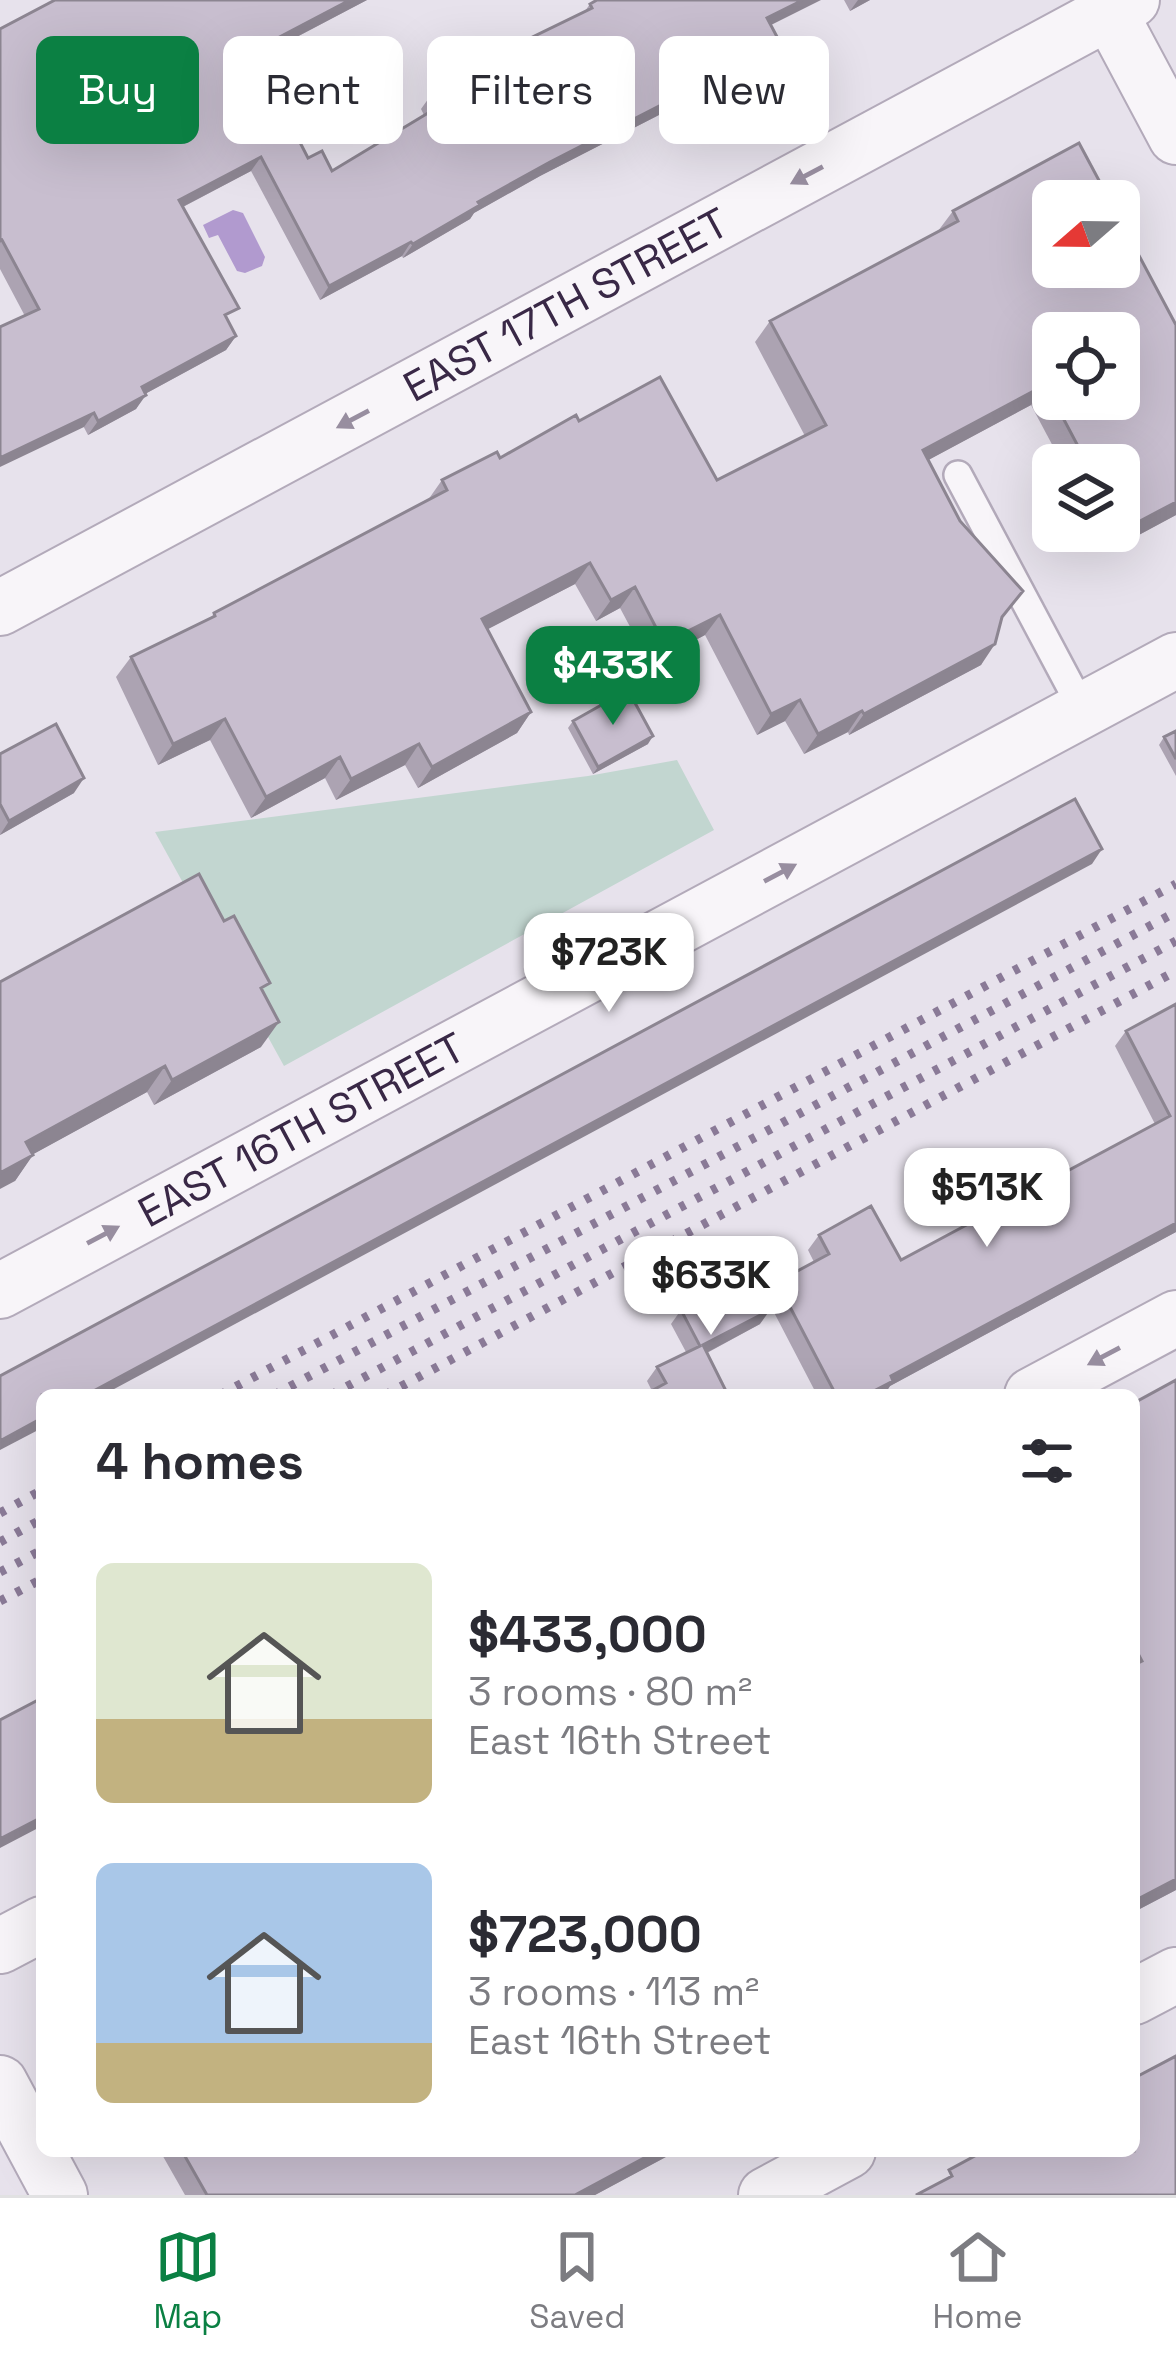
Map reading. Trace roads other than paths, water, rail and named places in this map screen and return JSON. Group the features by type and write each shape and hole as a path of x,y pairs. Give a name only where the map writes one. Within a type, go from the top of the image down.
{"street":[{"path":"1115,4 1176,137"},
{"name":"EAST 17TH STREET","path":"0,608 1115,4"},
{"name":"EAST 16TH STREET","path":"0,1291 1176,660"},
{"path":"1042,1389 1176,1318"},
{"path":"0,1946 36,1927"},
{"path":"1140,1994 1176,1975"},
{"path":"0,2083 36,2150"},
{"path":"40,2157 60,2195"},
{"path":"766,2195 837,2157"}],"lane":[{"path":"958,475 1083,710"}],"railway":[{"path":"231,1389 1176,884"},
{"path":"285,1389 1176,912"},
{"path":"342,1389 1176,941"},
{"path":"396,1389 1176,971"},
{"path":"0,1513 36,1493"},
{"path":"0,1542 36,1522"},
{"path":"0,1572 36,1553"},
{"path":"0,1601 36,1582"}]}
